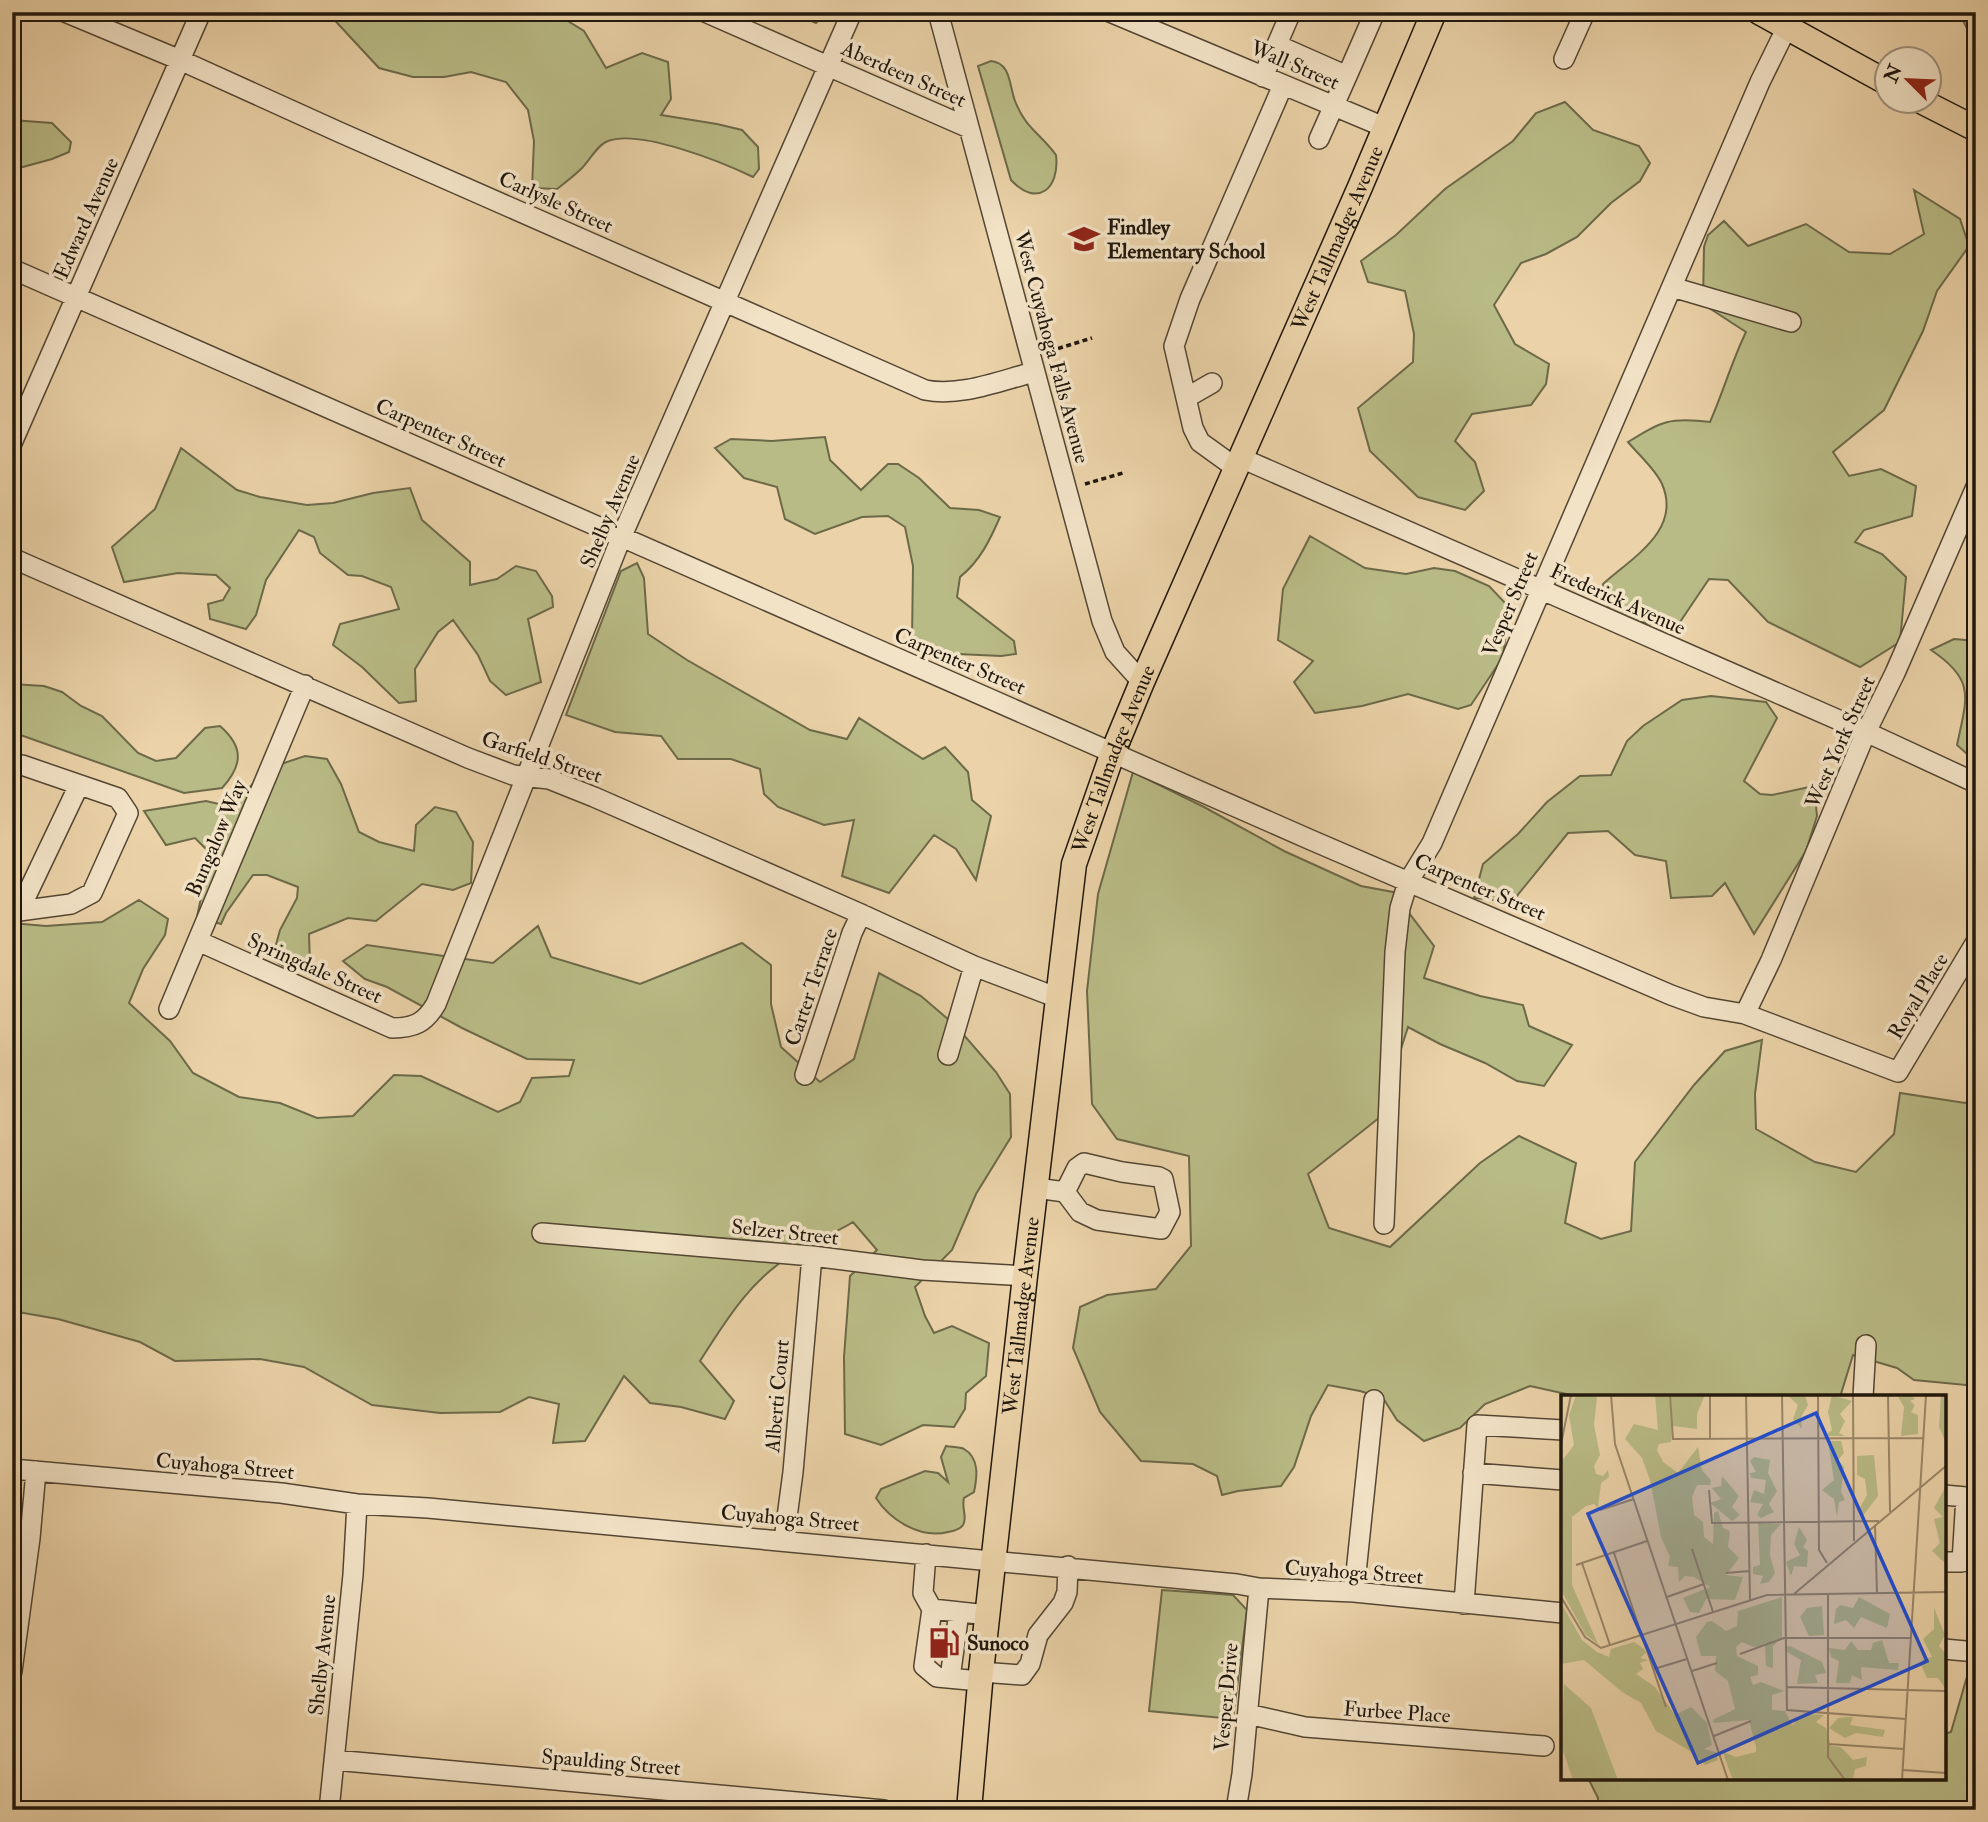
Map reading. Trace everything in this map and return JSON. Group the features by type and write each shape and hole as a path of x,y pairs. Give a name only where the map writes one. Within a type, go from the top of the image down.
{"main road":[{"name":"West Tallmadge Avenue","path":"969,1810 993,1561 1074,864 1113,752 1142,682 1434,12"},
{"path":"1759,12 1872,74"},
{"path":"1942,112 1976,130"}],"street":[{"name":"Carlysle Street","path":"65,12 180,60 926,390 956,392 1034,372"},
{"name":"Edward Avenue","path":"12,443 201,12"},
{"name":"Aberdeen Street","path":"705,12 969,128"},
{"name":"Shelby Avenue","path":"415,1026 428,1017 436,1004 621,538 852,12"},
{"name":"West Cuyahoga Falls Avenue","path":"938,12 1101,621 1115,652 1142,682"},
{"name":"Wall Street","path":"1110,12 1384,127"},
{"path":"1263,76 1291,12"},
{"path":"1319,139 1375,12"},
{"path":"1564,59 1585,12"},
{"name":"Vesper Street","path":"1384,1224 1395,952 1401,908 1408,882 1432,843 1760,82 1787,27"},
{"path":"1277,45 1347,76"},
{"path":"1308,95 1322,64"},
{"name":"Frederick Avenue","path":"1283,85 1190,299 1174,346 1193,428 1200,442 1238,463 1542,590 1976,783"},
{"name":"Carpenter Street","path":"12,269 621,538 1671,995 1703,1007 1745,1014 1898,1072"},
{"path":"1672,287 1791,321"},
{"path":"1186,398 1212,383"},
{"name":"West York Street","path":"1745,1014 1771,960 1866,732 1895,673 1976,487"},
{"name":"Garfield Street","path":"12,558 468,758 527,778 550,779 862,914 974,966 1058,998"},
{"name":"Bungalow Way","path":"169,1009 305,685"},
{"path":"12,765 22,765 118,797 128,813 92,893 71,904 16,910"},
{"path":"16,910 79,785"},
{"name":"Carter Terrace","path":"804,1075 852,933 862,914"},
{"name":"Springdale Street","path":"198,941 379,1023 393,1028 415,1026"},
{"name":"Royal Place","path":"1898,1072 1976,942"},
{"path":"947,1055 974,966"},
{"path":"1036,1188 1065,1192 1080,1212 1097,1220 1161,1229 1170,1212 1163,1179 1159,1177 1084,1163 1077,1168 1065,1192"},
{"name":"Selzer Street","path":"542,1233 812,1256 922,1270 1025,1276"},
{"name":"Alberti Court","path":"784,1540 793,1472 812,1256"},
{"path":"1863,1395 1866,1345"},
{"path":"1354,1592 1374,1400"},
{"path":"1464,1604 1476,1424 1561,1430"},
{"name":"Cuyahoga Street","path":"12,1469 281,1493 357,1504 428,1508 1068,1566 1259,1588 1354,1592 1561,1613"},
{"path":"12,1671 36,1471"},
{"path":"1473,1473 1561,1480"},
{"path":"1946,1496 1966,1497 1962,1562 1946,1562"},
{"name":"Shelby Avenue","path":"329,1810 354,1575 357,1504"},
{"path":"926,1554 923,1593 932,1608 924,1666 937,1676 950,1678 1021,1675 1027,1670 1038,1635 1063,1603 1067,1592 1068,1566"},
{"name":"Vesper Drive","path":"1236,1810 1259,1588"},
{"path":"932,1608 988,1615"},
{"path":"950,1678 958,1612"},
{"path":"1946,1649 1976,1652"},
{"name":"Furbee Place","path":"1248,1714 1317,1728 1544,1746"},
{"name":"Spaulding Street","path":"334,1760 884,1810"}],"path":[{"path":"1050,351 1092,338"},
{"path":"1085,484 1123,473"}],"green space":[{"path":"327,12 553,12 584,31 606,68 642,53 668,62 671,99 661,115 742,130 758,147 759,169 753,177 681,149 640,139 622,138 601,145 582,168 557,189 532,188 534,141 528,110 506,82 471,72 444,77 413,77 379,68"},
{"path":"791,12 827,12 816,23"},
{"path":"1976,12 1976,40 1972,38 1959,13"},
{"path":"991,61 1006,70 1015,101 1024,118 1056,155 1054,177 1045,191 1030,193 1011,180 978,66"},
{"path":"1565,102 1593,130 1639,146 1650,163 1640,181 1611,203 1577,237 1546,254 1521,263 1494,305 1515,344 1549,364 1546,384 1531,405 1472,414 1455,441 1475,462 1484,491 1465,510 1418,497 1370,451 1358,408 1413,362 1414,334 1405,291 1368,282 1361,261 1396,235 1445,189 1513,141 1536,113"},
{"path":"12,120 52,123 71,142 69,152 12,170"},
{"path":"1914,190 1960,219 1969,246 1937,291 1923,331 1884,410 1833,452 1849,476 1881,469 1916,486 1912,516 1864,530 1855,542 1882,554 1906,577 1900,642 1860,667 1768,622 1728,580 1709,579 1676,628 1639,622 1609,610 1603,584 1651,541 1660,529 1665,515 1666,500 1662,484 1628,442 1667,422 1710,422 1746,332 1703,304 1704,247 1708,235 1724,221 1748,246 1806,224 1849,252 1890,254 1924,234"},
{"path":"825,437 830,460 861,490 888,464 898,464 919,478 950,508 979,510 1000,517 979,557 960,577 957,597 1014,641 1016,654 1001,656 936,653 912,641 913,566 905,527 888,516 862,517 815,534 785,519 777,487 744,478 715,448 731,439 772,441"},
{"path":"181,448 237,490 260,497 307,505 333,503 373,493 410,488 422,520 470,562 470,585 497,579 516,566 536,571 552,596 553,607 528,619 541,682 506,695 490,681 478,655 453,620 438,632 415,669 416,701 399,703 362,667 333,645 340,624 399,609 391,587 362,576 348,575 320,553 314,537 299,530 266,580 256,615 246,629 210,619 208,604 223,600 230,588 216,575 178,573 124,582 112,547 155,509"},
{"path":"1310,536 1365,568 1406,574 1434,568 1455,571 1489,586 1509,607 1503,657 1471,705 1458,709 1408,694 1362,706 1315,713 1294,682 1313,661 1278,640 1283,589"},
{"path":"637,563 644,578 648,634 687,660 810,730 847,739 859,718 923,759 945,747 968,772 972,800 991,816 976,880 956,849 934,835 889,893 842,876 854,820 824,825 778,807 764,794 760,769 731,759 678,759 661,736 615,732 566,715 621,571"},
{"path":"1954,639 1976,641 1976,762 1957,745 1965,702 1962,681 1945,661 1931,650"},
{"path":"12,684 44,686 62,692 81,706 102,716 138,753 156,761 176,758 205,728 220,726 237,749 234,772 222,788 184,793 12,732"},
{"path":"1711,696 1766,702 1777,718 1744,781 1760,794 1772,795 1814,786 1817,816 1806,851 1754,934 1725,883 1712,896 1671,898 1666,861 1635,855 1608,831 1568,833 1512,902 1474,898 1483,864 1518,834 1547,802 1580,776 1611,775 1627,741 1643,726 1682,700"},
{"path":"305,756 327,759 341,784 359,832 379,842 414,851 416,825 435,807 456,812 473,842 471,883 453,890 422,884 376,921 348,918 309,934 310,965 292,971 272,959 280,930 297,898 298,887 267,875 253,875 221,924 197,917 210,853 195,838 166,845 144,811 206,801 232,807 266,769"},
{"path":"1133,772 1284,851 1361,886 1393,892 1434,946 1424,978 1480,996 1523,1005 1529,1026 1572,1045 1544,1086 1517,1081 1408,1027 1379,1118 1308,1174 1329,1228 1390,1247 1480,1163 1519,1136 1576,1163 1565,1223 1601,1239 1631,1231 1635,1162 1694,1085 1725,1051 1762,1040 1755,1094 1756,1129 1815,1162 1856,1172 1894,1134 1900,1093 1965,1103 1976,1098 1976,1386 1914,1380 1897,1368 1853,1355 1841,1395 1571,1395 1530,1386 1485,1404 1460,1428 1424,1441 1397,1420 1383,1398 1328,1385 1311,1416 1294,1467 1281,1486 1222,1495 1217,1476 1193,1464 1141,1461 1100,1412 1073,1348 1080,1307 1107,1295 1156,1289 1191,1246 1189,1156 1117,1139 1092,1104 1087,991 1098,894"},
{"path":"139,900 168,919 165,935 143,969 129,1003 170,1041 193,1073 239,1097 280,1103 317,1118 353,1116 394,1075 421,1076 498,1112 520,1102 532,1078 569,1076 574,1060 527,1059 462,1028 387,987 365,979 343,961 367,945 493,963 538,926 551,957 640,984 742,943 771,965 771,1004 781,1047 820,1082 854,1059 879,973 921,996 956,1026 996,1072 1010,1094 1011,1137 976,1194 952,1250 915,1287 934,1333 952,1326 989,1343 986,1376 966,1393 965,1409 954,1427 923,1425 881,1445 845,1434 844,1357 850,1276 877,1250 853,1222 800,1249 768,1272 743,1299 711,1344 700,1361 734,1401 725,1419 681,1407 650,1403 624,1376 585,1441 553,1443 559,1404 529,1397 500,1412 440,1413 372,1405 304,1367 260,1359 175,1361 140,1342 58,1319 12,1311 12,923 46,926 102,922"},
{"path":"946,1446 964,1449 973,1458 976,1475 974,1492 964,1498 965,1516 960,1528 948,1532 927,1533 907,1526 889,1514 876,1498 881,1489 925,1471 938,1473 948,1482 941,1457"},
{"path":"1162,1590 1233,1595 1247,1610 1233,1719 1149,1711"},
{"path":"1968,1673 1976,1673 1976,1802 1948,1810 1598,1810 1598,1798 1589,1780 1946,1780 1946,1733 1951,1732"}],"place":[{"name":"Findley Elementary School","path":"1084,239"},
{"name":"Sunoco","path":"944,1643"}]}
